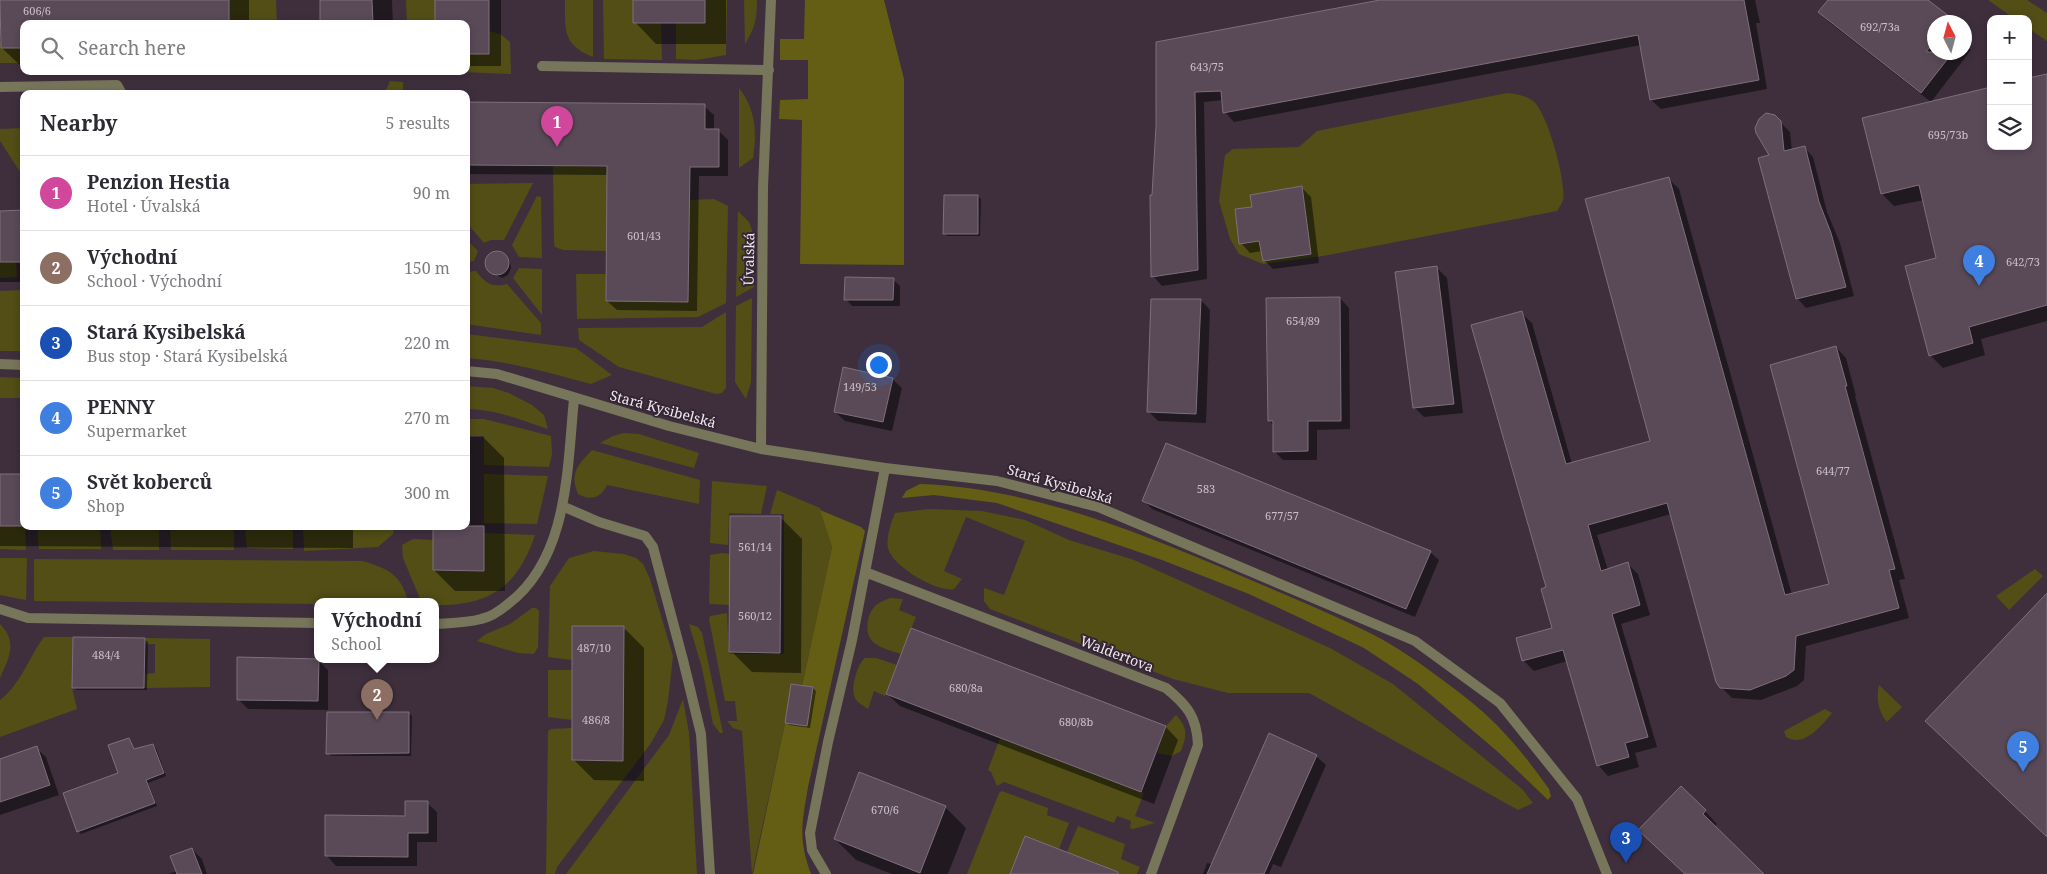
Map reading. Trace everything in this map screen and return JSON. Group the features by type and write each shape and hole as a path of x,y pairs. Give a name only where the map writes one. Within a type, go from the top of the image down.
{"street":[{"name":"Úvalská","path":"762,449 763,186 771,0"},
{"path":"542,66 769,70"},
{"path":"0,87 118,85 120,90"},
{"path":"0,364 20,364"},
{"name":"Stará Kysibelská","path":"470,371 497,374 574,399 669,426 762,449 885,468 997,481 1098,507 1415,641 1500,703 1578,799 1607,874"},
{"path":"439,624 483,619 504,608 533,581 544,562 562,506 574,399"},
{"path":"826,874 812,850 810,833 828,742 852,640 885,468"},
{"path":"562,506 599,522 645,536 653,547 701,734 710,874"},
{"name":"Waldertova","path":"865,572 1166,688 1180,699 1192,714 1198,729 1198,745 1151,874"},
{"path":"0,609 28,618 314,623"}],"shaded area":[{"path":"229,0 276,0 277,20 229,20"},
{"path":"406,0 435,0 435,20 407,20"},
{"path":"565,0 593,0 593,57 576,47 567,35"},
{"path":"603,0 633,0 661,23 662,60 604,59"},
{"path":"705,0 727,0 726,55 696,60 676,59 676,23 705,23"},
{"path":"744,0 757,0 755,23 745,44"},
{"path":"805,0 884,0 904,79 904,265 800,264 802,120 779,119 780,100 808,99 808,60 780,60 780,39 804,39"},
{"path":"1988,0 2027,0 2047,13 2047,41 2032,31 2032,15 2009,15"},
{"path":"0,21 1,48 20,48 20,63 0,63"},
{"path":"489,31 500,34 510,42 511,74 470,72 470,50"},
{"path":"390,81 403,82 403,90 386,90"},
{"path":"739,88 745,96 752,113 755,139 753,158 739,168"},
{"path":"1507,93 1524,96 1533,101 1550,132 1562,179 1563,200 1557,211 1323,256 1263,264 1239,254 1230,239 1219,201 1225,155 1233,149 1299,147 1317,131"},
{"path":"20,128 20,172 0,141 0,129"},
{"path":"553,166 630,167 606,251 563,250 555,247"},
{"path":"533,183 504,240 491,240 484,243 470,227 470,184"},
{"path":"537,196 541,197 542,258 519,257 512,245"},
{"path":"714,199 728,206 726,303 698,317 577,319 576,274 606,274 606,301 688,302 689,200"},
{"path":"738,211 749,222 753,233 754,287 736,297"},
{"path":"470,243 478,251 474,261 470,262"},
{"path":"0,262 16,262 17,277 0,278"},
{"path":"519,268 542,269 542,315 513,278"},
{"path":"476,271 489,284 507,284 541,323 541,335 470,325 470,272"},
{"path":"20,290 20,351 0,351 0,291"},
{"path":"752,298 751,382 746,399 735,382 736,306"},
{"path":"726,312 726,388 722,393 716,394 619,367 579,340 578,328 702,327"},
{"path":"470,335 576,348 612,375 591,384 514,365 470,358"},
{"path":"0,377 20,378 20,398 0,398"},
{"path":"470,386 493,388 509,393 532,405 544,415 548,429 497,413 470,409"},
{"path":"470,419 484,419 551,436 552,454 549,467 484,465 484,436 470,436"},
{"path":"624,433 639,434 699,453 694,468 600,443"},
{"path":"592,450 700,480 699,504 607,485 602,493 595,497 591,498 578,494 574,480 576,470"},
{"path":"484,474 548,476 537,524 484,523"},
{"path":"712,481 767,486 761,514 729,513 728,545 710,543"},
{"path":"920,484 961,487 1003,494 1084,515 1163,543 1322,610 1370,633 1419,663 1489,717 1530,764 1549,789 1551,796 1548,800 1498,752 1418,684 1364,648 1249,594 1162,560 997,503 934,495 902,498 906,491"},
{"path":"777,490 820,508 832,547 802,686 791,684 785,723 752,874 742,731 733,728 727,721 737,721 735,701 725,701 709,619 710,616 727,613 729,654 784,654 784,514 770,514"},
{"path":"929,509 982,511 1025,520 1069,540 1134,560 1330,648 1393,684 1522,789 1533,803 1518,810 1309,693 1228,693 1173,679 990,609 984,601 984,588 1004,595 1025,541 966,517 944,571 962,579 954,589 937,587 926,582 897,562 888,548 888,540 890,525 895,513"},
{"path":"820,510 861,527 865,531 808,787 802,831 804,851 811,874 753,874 785,723 807,726 813,687 802,686 832,547"},
{"path":"0,526 20,526 20,530 25,530 26,550 0,549"},
{"path":"37,530 100,530 101,549 39,549"},
{"path":"110,530 159,530 159,550 113,550"},
{"path":"170,530 234,530 234,550 171,550"},
{"path":"245,530 293,530 293,549 247,548"},
{"path":"303,530 394,530 393,534 378,547 304,551"},
{"path":"484,533 535,535 520,568 499,590 487,597 472,602 455,604 439,605 439,598 420,598 403,558 402,545 413,539 433,540 433,570 484,571"},
{"path":"594,551 624,554 636,558 643,564 650,579 673,656 668,701 664,720 651,743 557,867 555,874 546,874 548,731 551,729 572,728 572,760 623,760 624,626 573,626 572,660 548,657 550,586 569,558"},
{"path":"730,554 730,605 710,604 709,601 710,555"},
{"path":"0,558 27,558 26,600 0,595"},
{"path":"34,559 362,561 379,566 397,578 407,598 314,598 314,604 34,601"},
{"path":"2035,569 2043,576 2009,610 1996,596"},
{"path":"890,598 903,599 899,610 916,617 901,654 878,646 872,641 867,628 870,613 873,609"},
{"path":"532,608 536,608 539,611 538,647 534,654 518,653 477,641 486,634 510,624"},
{"path":"0,624 9,637 10,650 0,678"},
{"path":"689,624 698,627 702,633 723,733 720,733 713,724 702,668"},
{"path":"44,637 73,637 72,688 77,709 0,737 0,700 14,686"},
{"path":"145,638 210,639 210,687 144,688 145,674 155,673 155,644 145,644"},
{"path":"865,658 876,658 897,665 885,696 874,691 868,709 856,700 853,691 858,670"},
{"path":"548,670 572,670 572,720 548,717"},
{"path":"1879,685 1902,707 1887,722 1879,704"},
{"path":"683,699 689,733 697,874 566,874 669,735"},
{"path":"1825,709 1832,713 1812,734 1799,740 1786,737 1784,731"},
{"path":"1176,715 1183,724 1185,732 1181,751 1172,756 1157,753 1166,726"},
{"path":"1000,738 1144,793 1135,816 1155,823 1133,829 1130,828 1131,821 1117,816 1114,823 1004,782 997,786 991,772 988,770"},
{"path":"1002,791 1048,808 1047,815 1069,823 1059,849 1025,836 1010,874 967,874 999,793"},
{"path":"1078,826 1125,844 1121,859 1140,867 1137,874 1109,874 1067,852"}],"building":[{"path":"0,0 229,0 229,20 20,20 20,48 1,48"},
{"path":"320,0 372,0 373,20 320,20"},
{"path":"435,0 489,0 489,54 470,54 470,20 435,20"},
{"path":"633,0 705,0 705,23 633,23"},
{"path":"1380,0 1744,0 1759,80 1650,100 1638,35 1223,113 1221,91 1195,92 1198,270 1151,277 1150,195 1152,195 1156,126 1156,42"},
{"path":"1828,0 1928,0 1948,15 1927,15 1927,60 1947,60 1921,93 1818,12"},
{"path":"2047,74 2047,305 1969,327 1973,343 1929,356 1905,266 1936,258 1919,185 1881,194 1862,118 1987,88 1987,150 2032,150 2032,77"},
{"path":"470,102 705,104 705,129 719,129 719,167 690,167 688,302 606,301 607,166 470,165"},
{"path":"1766,113 1775,115 1781,121 1784,151 1805,146 1819,202 1831,233 1846,287 1796,299 1758,158 1769,155 1755,128 1759,119"},
{"path":"1669,177 1785,595 1829,584 1770,365 1836,346 1847,386 1845,386 1895,569 1889,570 1899,608 1796,636 1794,670 1786,676 1750,690 1720,688 1716,682 1667,503 1588,525 1601,571 1628,562 1640,605 1612,614 1648,737 1625,743 1629,757 1597,766 1563,650 1522,661 1516,638 1552,628 1541,589 1546,587 1471,325 1522,311 1566,464 1650,441 1585,199"},
{"path":"1302,186 1311,254 1263,261 1259,241 1239,244 1235,209 1252,207 1250,195"},
{"path":"944,195 978,195 978,234 943,234"},
{"path":"20,210 20,262 0,262 0,211"},
{"path":"497,251 502,252 508,258 508,268 502,274 497,275 492,274 486,268 485,263 486,258 492,252"},
{"path":"1437,266 1454,404 1413,408 1395,272"},
{"path":"845,277 894,278 893,300 844,300"},
{"path":"1340,297 1341,421 1308,421 1308,451 1273,452 1273,421 1268,421 1266,298"},
{"path":"1151,299 1201,299 1196,414 1147,412"},
{"path":"843,367 893,378 883,422 834,412"},
{"path":"1166,443 1431,551 1406,609 1142,501"},
{"path":"0,474 20,474 20,526 0,526"},
{"path":"730,516 781,516 780,653 729,652"},
{"path":"470,526 484,526 484,571 433,570 433,530 470,530"},
{"path":"2047,593 2047,837 1925,721"},
{"path":"572,626 624,626 623,761 572,760"},
{"path":"911,628 1166,726 1141,792 886,694"},
{"path":"73,637 145,638 144,688 72,688"},
{"path":"237,657 314,659 314,663 319,663 318,701 237,700"},
{"path":"791,684 813,687 807,726 785,723"},
{"path":"327,712 409,712 409,753 326,754"},
{"path":"1269,733 1317,755 1264,874 1207,874"},
{"path":"129,738 134,749 153,744 164,773 146,780 155,803 77,832 63,793 118,773 108,745"},
{"path":"37,746 50,785 0,802 0,759"},
{"path":"859,772 946,806 920,873 834,839"},
{"path":"1681,786 1706,810 1703,814 1764,874 1685,874 1638,830"},
{"path":"405,801 428,801 428,833 408,833 408,857 325,856 325,815 405,816"},
{"path":"1025,836 1118,872 1118,874 1010,874"},
{"path":"192,848 202,874 177,874 170,856"}],"place":[{"name":"Penzion Hestia","path":"557,147"},
{"name":"PENNY","path":"1979,286"},
{"name":"Východní","path":"377,720"},
{"name":"Svět koberců","path":"2023,772"},
{"name":"Stará Kysibelská","path":"1626,863"}]}
